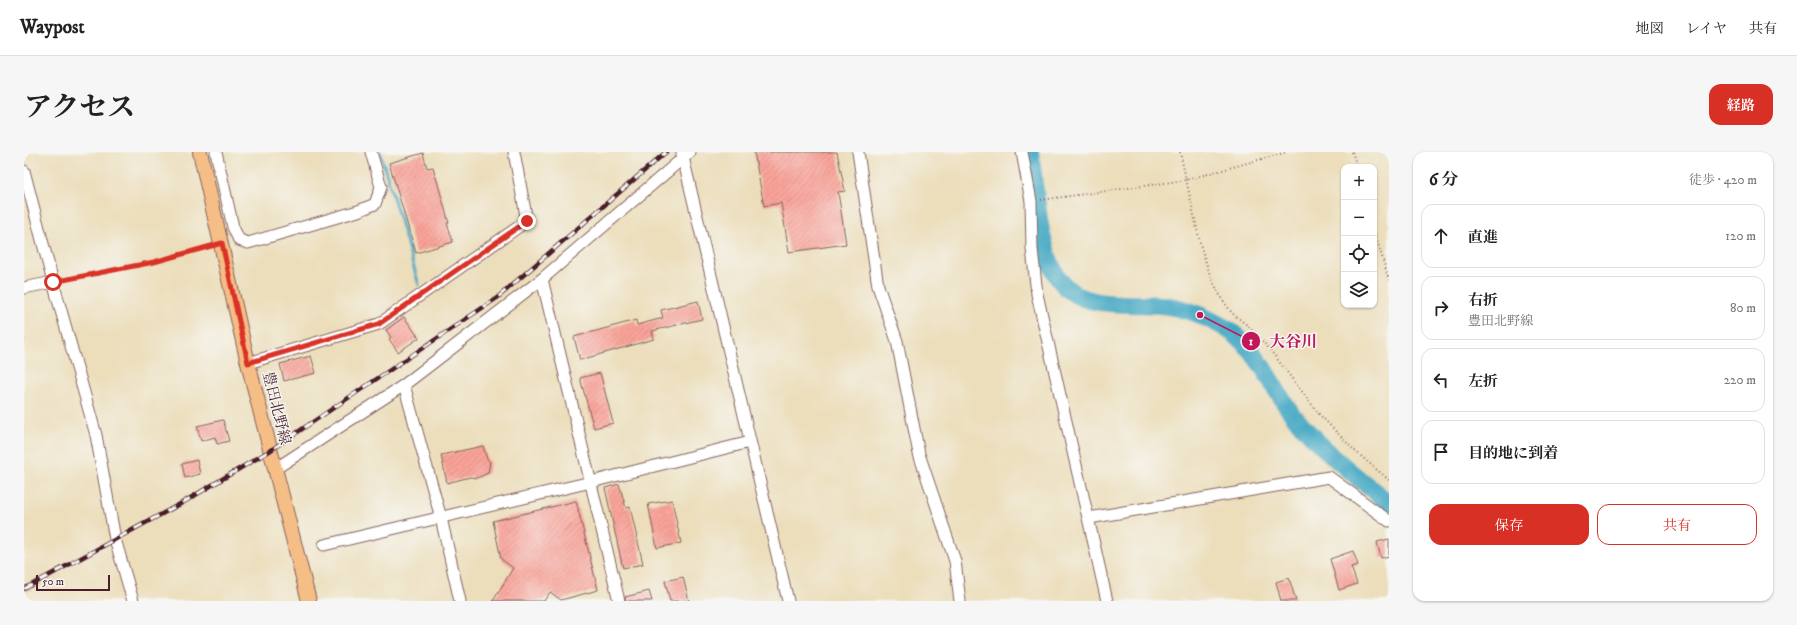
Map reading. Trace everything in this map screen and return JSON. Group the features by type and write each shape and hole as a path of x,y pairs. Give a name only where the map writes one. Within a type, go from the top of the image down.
{"main road":[{"name":"豊田北野線","path":"200,152 222,243 248,363 309,601"}],"street":[{"path":"216,152 233,227 239,240 248,243 358,211 375,204 381,187 371,152"},
{"path":"248,363 379,324 527,221 514,152"},
{"path":"858,152 878,286 897,341 919,454 954,561 960,601"},
{"path":"1022,152 1030,201 1032,248 1037,294 1107,601"},
{"path":"275,469 404,385 542,279 685,154 750,442 788,601"},
{"path":"24,171 53,282 96,435 115,540 133,601"},
{"path":"542,279 619,601"},
{"path":"24,288 53,282"},
{"path":"404,385 441,518 460,601"},
{"path":"324,545 591,482 750,442"},
{"path":"1089,518 1329,477 1389,521"}],"path":[{"path":"1180,152 1201,247 1211,278 1222,299 1232,313 1253,330 1271,351 1319,414 1355,451 1389,480"},
{"path":"1035,200 1186,180 1287,152"},
{"path":"1352,152 1356,164"},
{"path":"1376,236 1389,280"},
{"path":"53,282 154,262 222,243"}],"building":[{"path":"754,152 837,152 845,191 838,192 846,244 789,252 781,203 764,206"},
{"path":"423,153 427,168 433,167 453,242 416,253 389,163"},
{"path":"698,301 702,319 652,331 654,339 580,360 574,337 636,320 637,325 663,318 661,310"},
{"path":"404,317 419,338 398,352 389,339 391,337 386,330"},
{"path":"311,356 316,373 284,381 280,364"},
{"path":"600,373 613,423 594,428 580,378"},
{"path":"223,420 229,441 217,444 215,437 201,441 197,426"},
{"path":"483,446 487,459 490,462 488,473 477,478 470,477 447,483 441,455"},
{"path":"197,460 200,474 185,478 182,464"},
{"path":"619,484 626,508 630,507 643,564 623,568 605,488"},
{"path":"672,500 681,543 657,548 648,504"},
{"path":"576,501 598,590 561,600 550,592 544,601 493,601 513,568 501,559 493,521"},
{"path":"1389,539 1389,556 1381,558 1377,542"},
{"path":"1353,551 1358,565 1351,567 1357,584 1339,590 1330,559"},
{"path":"683,577 689,601 670,601 665,581"},
{"path":"1289,578 1296,601 1281,601 1276,582"},
{"path":"649,591 652,601 626,601 625,597"}],"waterway":[{"path":"380,152 419,285"},
{"path":"1030,152 1036,202 1043,239 1054,271 1062,283 1072,292 1097,302 1176,307 1199,315 1227,329 1248,347 1264,369 1293,415 1315,439 1339,462 1389,503"}],"railway":[{"path":"24,589 182,503 271,450 497,298 666,152"}],"place":[{"name":"大谷川","path":"1200,315"}],"route":[{"path":"53,282 154,262 222,243 248,363 379,324 527,221"}]}
